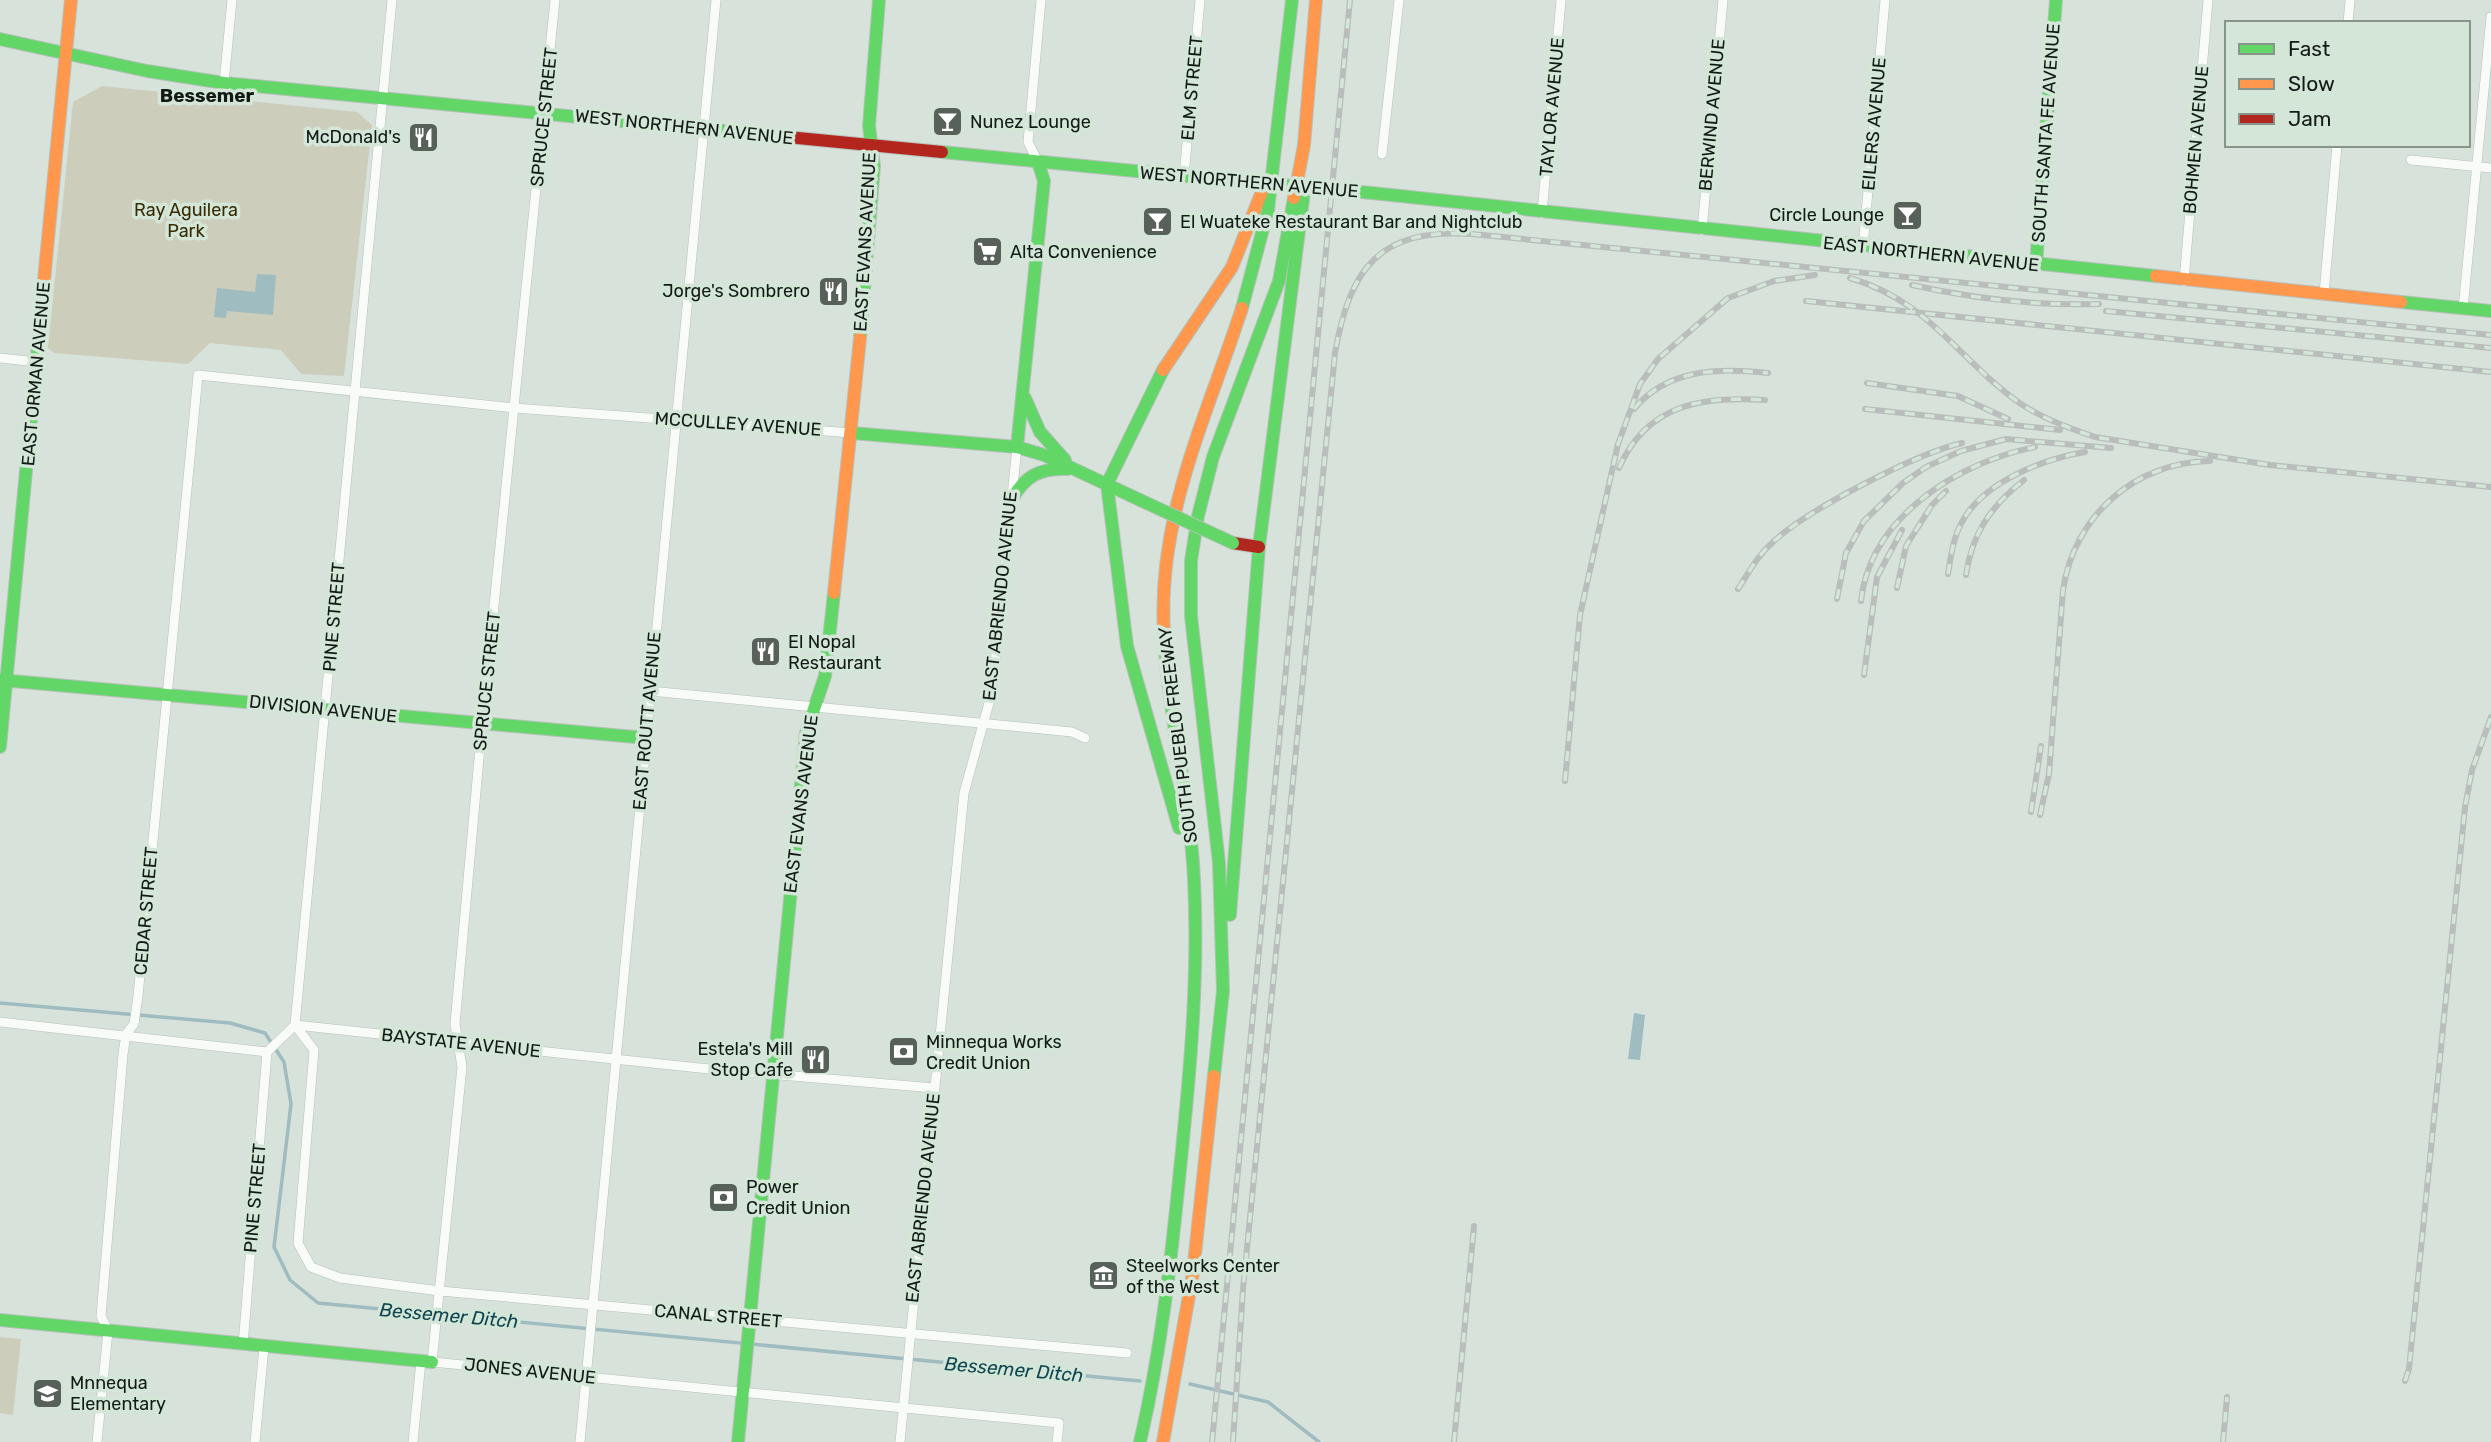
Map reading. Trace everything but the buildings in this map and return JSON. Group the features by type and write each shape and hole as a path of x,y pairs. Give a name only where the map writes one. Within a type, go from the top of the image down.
{"main road":[{"name":"EAST ORMAN AVENUE","path":"0,747 4,680 71,0"},
{"name":"EAST EVANS AVENUE","path":"738,1442 806,733 812,708 825,676 852,433 874,166 869,126 880,0"},
{"name":"SOUTH PUEBLO FREEWAY","path":"1140,1442 1160,1340 1177,1207 1193,1036 1196,915 1191,834 1166,662 1163,590 1167,530 1189,449 1252,276 1268,212 1292,0"},
{"name":"SOUTH PUEBLO FREEWAY","path":"1163,1442 1189,1308 1223,991 1219,863 1191,616 1191,561 1198,516 1213,457 1279,281 1304,145 1317,0"},
{"name":"SOUTH SANTA FE AVENUE","path":"2036,265 2056,0"},
{"name":"WEST NORTHERN AVENUE","path":"0,39 147,71 224,83 1372,193"},
{"path":"1196,915 1175,809 1127,646 1107,484 1161,373 1232,267 1259,202 1277,130"},
{"path":"1223,991 1259,547 1304,217 1304,145"},
{"name":"EAST ABRIENDO AVENUE","path":"1017,447 1044,181 1038,162"},
{"name":"EAST NORTHERN AVENUE","path":"1372,193 2184,281 2491,311"},
{"path":"1023,390 1029,417 1039,436 1076,470"},
{"name":"MCCULLEY AVENUE","path":"852,433 1017,447 1044,455 1233,543 1259,547"},
{"path":"1012,499 1021,481 1034,471 1076,470"},
{"name":"DIVISION AVENUE","path":"4,680 646,738"},
{"name":"JONES AVENUE","path":"0,1320 426,1361"}],"street":[{"path":"224,83 232,0"},
{"name":"PINE STREET","path":"295,1025 392,0"},
{"name":"SPRUCE STREET","path":"413,1442 440,1291 462,1067 455,1024 482,725 555,0"},
{"name":"EAST ROUTT AVENUE","path":"580,1442 716,0"},
{"name":"EAST ABRIENDO AVENUE","path":"1038,162 1028,142 1041,0"},
{"name":"ELM STREET","path":"1184,176 1200,0"},
{"path":"1382,154 1399,0"},
{"name":"TAYLOR AVENUE","path":"1542,213 1561,0"},
{"name":"BERWIND AVENUE","path":"1702,230 1723,0"},
{"name":"EILERS AVENUE","path":"1863,247 1885,0"},
{"name":"BOHMEN AVENUE","path":"2184,281 2208,0"},
{"path":"2348,21 2350,0"},
{"path":"2463,309 2491,17"},
{"path":"2324,294 2337,147"},
{"path":"2411,160 2491,168"},
{"path":"0,358 37,362"},
{"name":"MCCULLEY AVENUE","path":"198,375 514,408 852,433"},
{"name":"CEDAR STREET","path":"126,1034 134,1024 137,1002 198,375"},
{"name":"EAST ABRIENDO AVENUE","path":"900,1442 964,793 992,692 1017,447"},
{"path":"650,691 1072,732 1086,738"},
{"path":"0,1022 126,1034 267,1052 295,1025"},
{"name":"BAYSTATE AVENUE","path":"295,1025 615,1059 934,1088"},
{"name":"CANAL STREET","path":"295,1025 314,1050 298,1244 311,1267 340,1278 440,1291 1127,1353"},
{"path":"97,1442 108,1331 101,1316 126,1034"},
{"name":"PINE STREET","path":"243,1345 267,1052"},
{"path":"255,1442 264,1347"},
{"name":"JONES AVENUE","path":"426,1361 1059,1423 1057,1442"}],"green space":[{"name":"Ray Aguilera Park","path":"102,86 357,112 372,125 344,376 301,374 281,350 210,343 188,364 54,353 48,348 73,102"},
{"path":"0,1337 21,1339 13,1415 0,1413"}],"water":[{"path":"257,274 276,275 273,315 227,311 226,318 214,317 217,288 255,292"},
{"path":"1634,1013 1645,1015 1640,1060 1628,1059"}],"waterway":[{"name":"Bessemer Ditch","path":"0,1003 230,1023 265,1033 284,1062 291,1104 274,1247 290,1280 318,1303 1140,1381"},
{"name":"Bessemer Ditch","path":"1190,1384 1268,1402 1319,1442"}],"railway":[{"path":"1212,1442 1350,0"},
{"path":"1233,1442 1243,1289 1335,353 1350,297 1361,276 1375,259 1392,246 1414,238 1440,234 1472,234 2491,335"},
{"path":"1565,781 1580,615 1618,444 1640,384 1658,359 1728,298 1774,281 1815,275"},
{"path":"1850,278 1878,288 1902,301 2021,404 2048,419 2095,437 2270,465 2491,487"},
{"path":"1912,285 2005,300 2099,304"},
{"path":"1806,301 2491,372"},
{"path":"2106,311 2491,348"},
{"path":"1634,409 1662,385 1678,378 1713,371 1768,373"},
{"path":"1867,383 1958,396 2008,419"},
{"path":"1619,468 1645,430 1661,417 1679,408 1720,400 1765,400"},
{"path":"1865,409 2060,430"},
{"path":"1837,599 1846,553 1864,521 1903,483 1926,467 1961,451 2006,439 2111,448"},
{"path":"1738,589 1768,547 1811,514 1891,470 1962,443"},
{"path":"1861,601 1868,571 1881,544 1900,519 1923,498 1949,480 1977,466 2006,454 2035,447"},
{"path":"1948,574 1959,528 1984,495 1999,484 2033,467 2085,452"},
{"path":"2040,815 2049,774 2063,590 2069,563 2080,539 2112,498 2133,483 2157,471 2210,461"},
{"path":"1966,575 1978,533 1993,510 2024,480"},
{"path":"1897,588 1906,546 1932,505 1946,491"},
{"path":"1864,675 1877,577 1902,530"},
{"path":"2405,1381 2409,1369 2465,807 2472,770 2491,717"},
{"path":"2031,812 2041,746"},
{"path":"1454,1442 1474,1226"},
{"path":"2223,1442 2227,1397"}],"traffic: fast":[{"path":"860,338 874,166 869,126 879,0"},
{"path":"1242,308 1268,210 1292,0"},
{"path":"2036,265 2056,0"},
{"path":"0,39 147,71 224,83 777,136"},
{"path":"942,152 1226,180"},
{"path":"1017,447 1044,181 1038,162"},
{"path":"1226,180 1372,193"},
{"path":"1230,915 1259,547 1304,191"},
{"path":"1372,193 2156,276"},
{"path":"1214,1076 1223,991 1219,863 1191,616 1191,561 1198,516 1213,457 1279,281 1294,198"},
{"path":"2401,302 2491,311"},
{"path":"0,747 40,322"},
{"path":"1163,370 1107,484 1127,646 1179,828"},
{"path":"1025,398 1040,432 1065,460"},
{"path":"852,433 1017,447 1044,455 1140,500"},
{"path":"1012,499 1022,484 1034,475 1049,470 1067,469"},
{"path":"1140,500 1233,543"},
{"path":"738,1442 806,733 825,676 834,593"},
{"path":"1140,1442 1160,1340 1169,1272 1193,1025 1195,916 1192,848 1164,633"},
{"path":"1,680 646,738"},
{"path":"0,1320 432,1362"}],"traffic: slow":[{"path":"40,322 71,0"},
{"path":"1294,198 1304,145 1316,0"},
{"path":"1163,370 1232,267 1261,194"},
{"path":"2156,276 2401,302"},
{"path":"1164,633 1164,590 1176,507 1200,427 1242,308"},
{"path":"834,593 860,338"},
{"path":"1163,1442 1193,1273 1214,1076"}],"traffic: jam":[{"path":"777,136 942,152"},
{"path":"1233,543 1259,547"}],"place":[{"name":"Nunez Lounge","path":"947,122"},
{"name":"McDonald's","path":"424,137"},
{"name":"Circle Lounge","path":"1907,215"},
{"name":"El Wuateke Restaurant Bar and Nightclub","path":"1157,222"},
{"name":"Alta Convenience","path":"987,252"},
{"name":"Jorge's Sombrero","path":"833,291"},
{"name":"El Nopal Restaurant","path":"765,652"},
{"name":"Minnequa Works Credit Union","path":"903,1052"},
{"name":"Estela's Mill Stop Cafe","path":"816,1059"},
{"name":"Power Credit Union","path":"723,1197"},
{"name":"Steelworks Center of the West","path":"1103,1276"},
{"name":"Mnnequa Elementary","path":"47,1393"}],"district":[{"name":"Bessemer","path":"207,95"}]}
